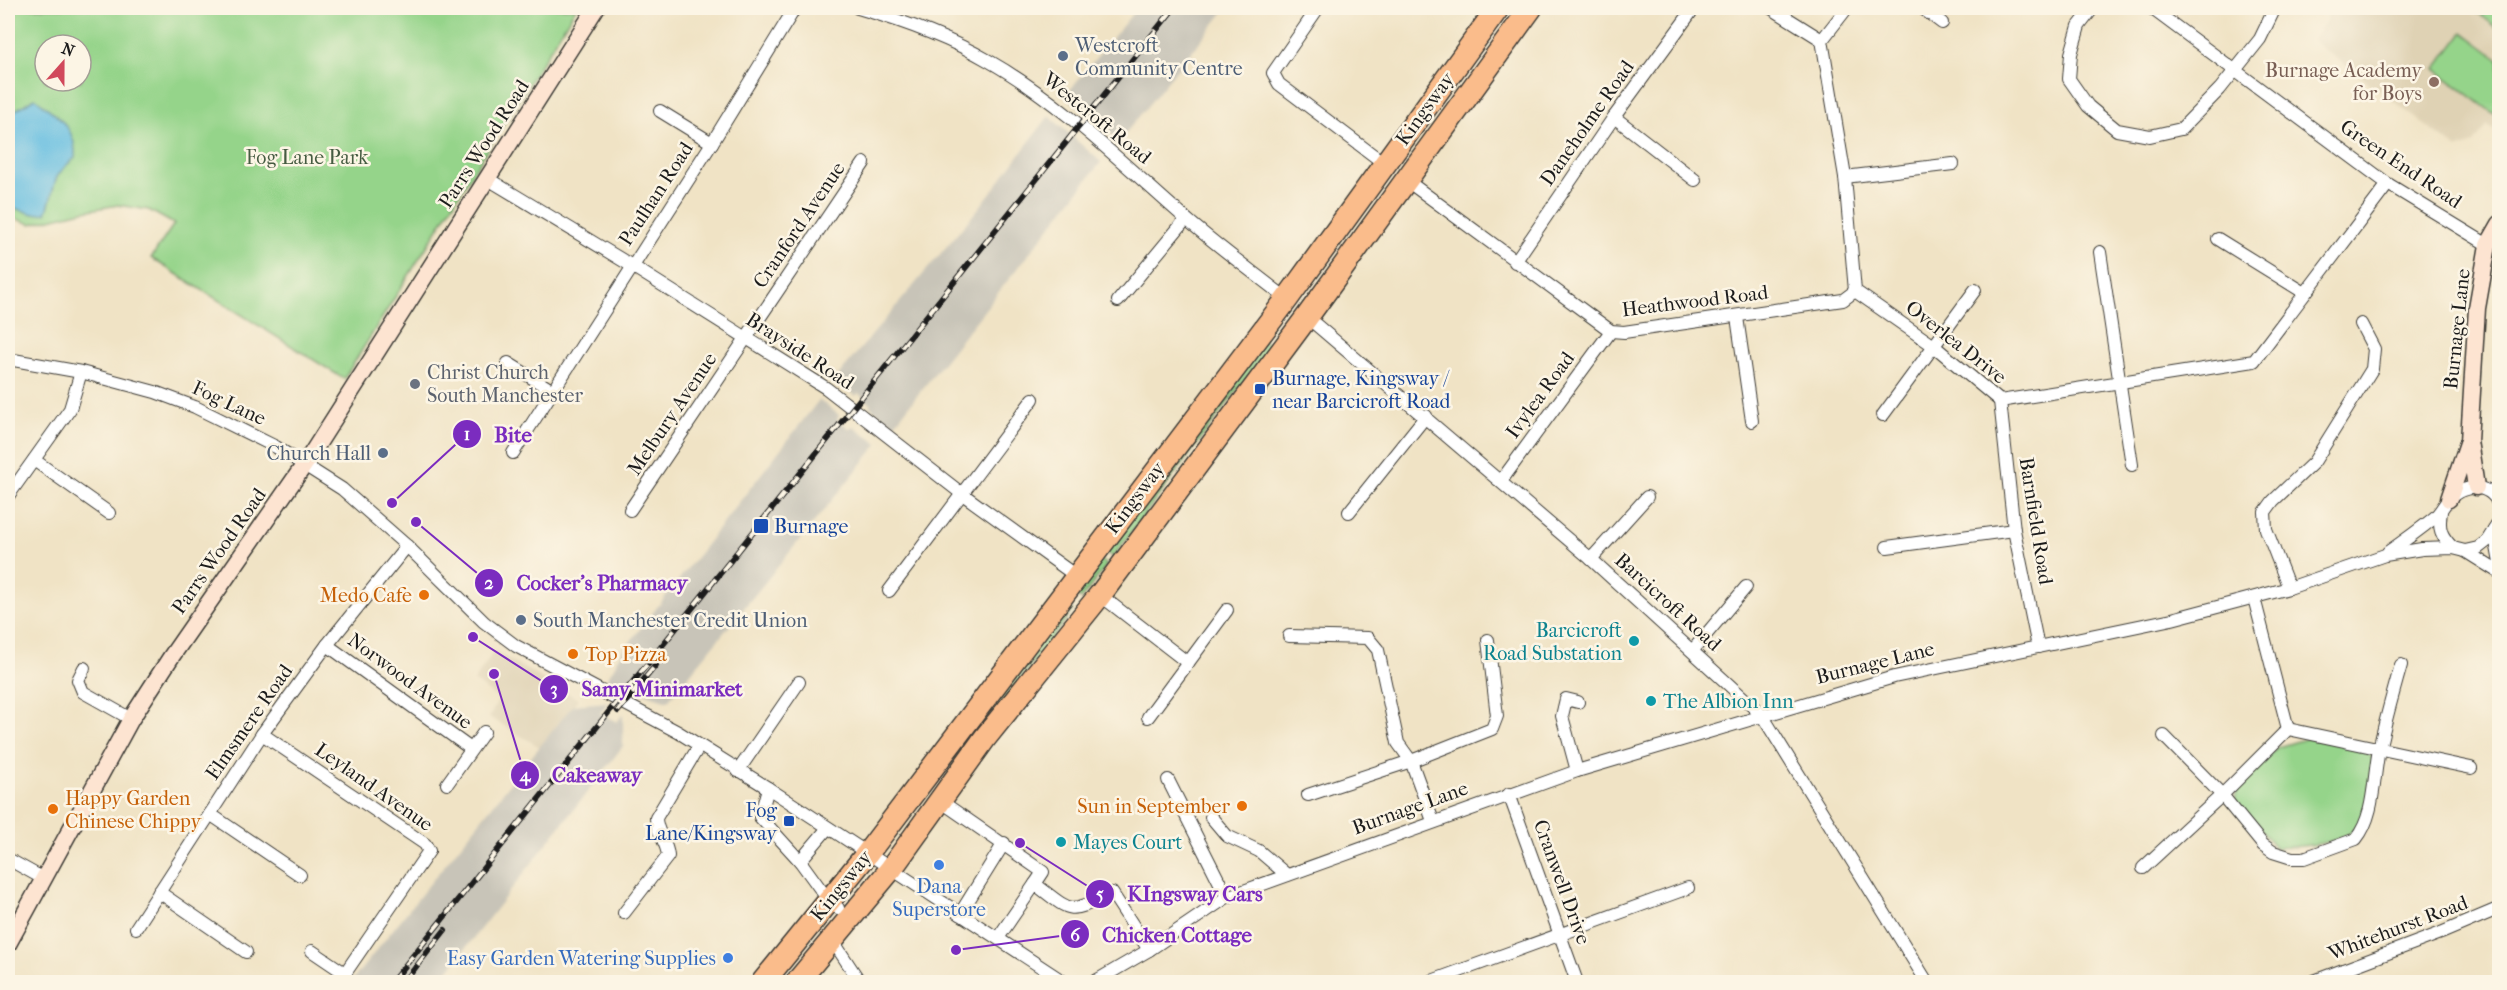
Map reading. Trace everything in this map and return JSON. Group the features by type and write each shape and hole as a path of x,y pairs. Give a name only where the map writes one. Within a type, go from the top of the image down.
{"highway":[{"name":"Kingsway","path":"763,982 834,905 867,854 1287,299 1498,8"},
{"name":"Kingsway","path":"797,982 833,942 891,869 985,738 1100,595 1531,8"},
{"path":"867,854 881,854 890,847 954,762 985,738"},
{"path":"777,982 834,905 873,870 891,869"}],"street":[{"name":"Parrs Wood Road","path":"8,944 131,719 171,657 305,464 596,8"},
{"name":"Paulhan Road","path":"513,453 712,143 795,8"},
{"name":"Westcroft Road","path":"858,8 947,39 1021,81 1055,105 1186,219 1287,299"},
{"path":"1318,8 1273,73 1279,84 1385,164"},
{"name":"Daneholme Road","path":"1515,262 1614,117 1694,8"},
{"path":"1771,8 1822,40"},
{"path":"1847,8 1822,40 1845,177 1855,291"},
{"path":"1922,8 1942,23"},
{"path":"2093,8 2079,26 2071,54 2069,79 2088,106 2117,130 2150,136 2181,129 2260,39 2275,8"},
{"name":"Green End Road","path":"2151,8 2388,184 2488,245"},
{"name":"Paulhan Road","path":"660,111 712,143"},
{"path":"1614,117 1695,180"},
{"name":"Cranford Avenue","path":"747,339 864,163"},
{"path":"1845,177 1953,164"},
{"name":"Brayside Road","path":"488,179 826,388 961,493 1076,576"},
{"name":"Heathwood Road","path":"1406,180 1611,331 1624,332 1737,317 1843,300 1855,291"},
{"name":"Overlea Drive","path":"1855,291 1934,346 2000,401 2120,384 2254,361 2388,184"},
{"path":"1118,301 1186,219"},
{"name":"Burnage Lane","path":"2469,441 2477,308 2488,245 2499,224"},
{"path":"2217,239 2305,293"},
{"path":"2100,252 2132,465"},
{"path":"1882,415 1975,290"},
{"name":"Barcicroft Road","path":"1307,316 1591,559 1762,715 1927,982"},
{"path":"1737,317 1752,421"},
{"path":"2289,588 2266,529 2265,512 2273,501 2314,462 2372,369 2374,349 2361,324"},
{"name":"Ivylea Road","path":"1501,481 1611,331"},
{"name":"Melbury Avenue","path":"630,510 747,339"},
{"name":"Fog Lane","path":"8,359 81,372 154,392 195,407 305,464 342,489 407,546 484,622 516,646 652,717 768,788 827,829 1064,982"},
{"path":"508,363 553,391"},
{"path":"8,496 70,409 81,372"},
{"path":"889,591 1033,399"},
{"name":"Barnfield Road","path":"2000,401 2014,530 2038,647"},
{"path":"1349,512 1426,416"},
{"path":"2469,441 2476,488 2496,492 2499,509"},
{"path":"2469,441 2439,525 2443,538 2499,573"},
{"path":"34,460 109,513"},
{"name":"Burnage Lane","path":"2385,555 2463,490 2476,488"},
{"path":"1591,559 1647,496"},
{"name":"Burnage Lane","path":"1094,982 1149,950 1227,897 1577,771 1894,677 2172,619 2289,588 2385,555 2422,549 2478,548 2494,530 2499,518"},
{"path":"1887,547 2014,530"},
{"path":"2494,530 2499,563"},
{"name":"Elmsmere Road","path":"135,928 262,734 327,645 407,546"},
{"path":"1693,650 1746,587"},
{"path":"1100,595 1188,663"},
{"path":"2254,598 2288,729"},
{"path":"1148,717 1227,610"},
{"path":"1288,636 1368,638 1378,650 1398,743 1411,761 1433,822"},
{"path":"1308,795 1411,761 1492,729 1497,716 1488,640"},
{"name":"Norwood Avenue","path":"327,645 471,749"},
{"path":"2164,736 2222,795 2263,845 2273,852 2292,858 2304,858 2356,839 2361,834 2369,810 2379,750 2401,664"},
{"path":"84,668 78,680 83,692 131,719"},
{"path":"738,771 799,682"},
{"path":"1577,771 1562,716 1566,699 1578,702"},
{"path":"2288,729 2471,768"},
{"path":"2143,868 2222,795 2288,729"},
{"name":"Norwood Avenue","path":"447,784 484,732"},
{"name":"Leyland Avenue","path":"262,734 425,844 429,851 343,978 312,951"},
{"path":"624,913 666,860 667,845 657,829 656,818 699,746"},
{"path":"1168,780 1227,897"},
{"path":"768,788 760,817 800,861 834,905"},
{"name":"Cranwell Drive","path":"1509,794 1577,982"},
{"path":"939,800 1043,872 998,938"},
{"path":"210,814 300,875"},
{"path":"1211,817 1227,836 1259,851 1287,875"},
{"path":"800,861 827,829"},
{"path":"960,914 1004,843"},
{"path":"8,859 44,879"},
{"path":"1035,884 1065,907 1077,909 1112,893 1149,950"},
{"path":"1429,982 1688,888"},
{"path":"159,892 246,952"},
{"name":"Whitehurst Road","path":"2311,982 2441,933 2499,908"},
{"path":"833,942 860,982"},
{"name":"Burnage Lane","path":"1117,982 1127,964"}],"shaded area":[{"path":"1137,8 1227,8 1119,141 1065,96"},
{"name":"Burnage Academy for Boys","path":"2328,8 2499,8 2499,134 2487,125 2474,143 2457,149 2312,40 2326,21"},
{"path":"1049,116 1101,162 894,425 869,406 871,404 858,393 856,396 835,379 979,208"},
{"path":"819,400 839,415 837,419 850,429 853,426 878,444 668,701 606,681 623,651"},
{"path":"494,651 578,699 540,747 489,717 499,699 474,681"},
{"path":"608,702 600,713 617,722 623,714 623,746 439,982 351,982 573,705"}],"green space":[{"name":"Fog Lane Park","path":"8,8 576,8 344,379 151,258 174,224 149,210 118,205 31,224 8,216"},
{"path":"2471,8 2499,8 2499,29"},
{"path":"2463,32 2499,59 2499,107 2494,114 2435,69"},
{"path":"1263,340 1270,346 1113,557 1105,552"},
{"path":"1100,559 1107,565 1081,599 1074,594"},
{"path":"1067,605 1073,610 991,718 955,758 951,755"},
{"path":"2308,738 2364,748 2373,759 2365,815 2356,829 2336,840 2276,848 2235,801 2237,787 2278,747"}],"water":[{"path":"35,98 58,117 69,130 75,147 75,158 66,165 57,178 46,213 33,214 8,206 8,115"}],"railway":[{"path":"392,982 1174,8"},
{"path":"618,711 656,665"},
{"path":"404,982 445,930"}],"place":[{"name":"Westcroft Community Centre","path":"1063,56"},
{"name":"Burnage Academy for Boys","path":"2434,82"},
{"name":"Christ Church South Manchester","path":"415,384"},
{"name":"Burnage, Kingsway / near Barcicroft Road","path":"1260,389"},
{"name":"Church Hall","path":"383,453"},
{"name":"Bite","path":"392,503"},
{"name":"Cocker's Pharmacy","path":"416,522"},
{"name":"Burnage","path":"761,526"},
{"name":"Medo Cafe","path":"424,595"},
{"name":"South Manchester Credit Union","path":"521,620"},
{"name":"Samy Minimarket","path":"473,637"},
{"name":"Barcicroft Road Substation","path":"1634,641"},
{"name":"Top Pizza","path":"573,654"},
{"name":"Cakeaway","path":"494,674"},
{"name":"The Albion Inn","path":"1651,701"},
{"name":"Sun in September","path":"1242,806"},
{"name":"Happy Garden Chinese Chippy","path":"53,809"},
{"name":"Fog Lane/Kingsway","path":"789,821"},
{"name":"Mayes Court","path":"1061,842"},
{"name":"KIngsway Cars","path":"1020,843"},
{"name":"Dana Superstore","path":"939,865"},
{"name":"Chicken Cottage","path":"956,950"},
{"name":"Easy Garden Watering Supplies","path":"728,958"}]}
